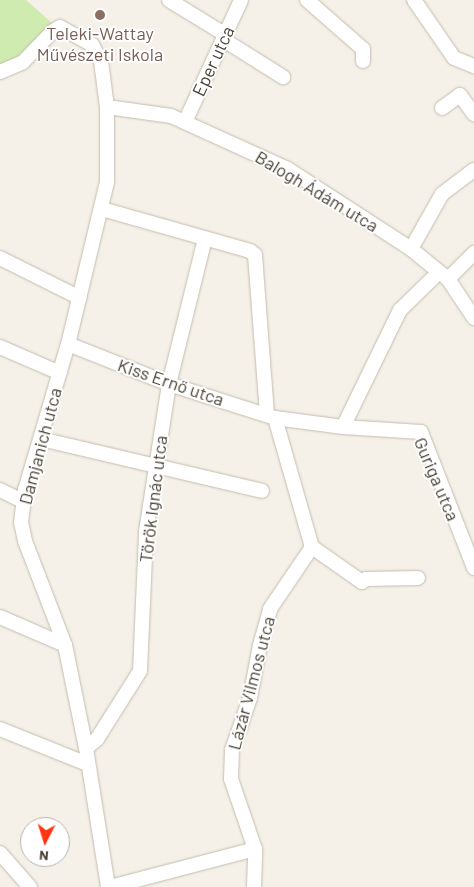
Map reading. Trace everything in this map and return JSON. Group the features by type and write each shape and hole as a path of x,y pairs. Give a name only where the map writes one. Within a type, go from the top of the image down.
{"street":[{"path":"169,0 283,77"},
{"name":"Eper utca","path":"185,122 241,0"},
{"path":"307,0 364,49 363,60"},
{"path":"414,0 454,58 474,66"},
{"name":"Damjanich utca","path":"0,72 23,62 53,31 60,27 92,45 101,61 107,107 108,182 68,344 23,500 21,522 25,541 65,645 86,748 87,764 109,887"},
{"path":"442,108 460,95 474,114"},
{"name":"Balogh Ádám utca","path":"107,107 157,112 185,122 288,169 411,249 443,275 474,318"},
{"path":"411,249 442,194 474,170"},
{"path":"102,209 250,251 255,255 271,416 312,547 362,582 366,579 418,578"},
{"name":"Török Ignác utca","path":"86,748 97,739 140,671 146,531 169,384 205,238"},
{"path":"343,427 400,310 474,253"},
{"path":"0,258 80,298"},
{"name":"Kiss Ernő utca","path":"68,344 169,384 271,416 343,427"},
{"path":"0,347 60,373"},
{"name":"Guriga utca","path":"343,427 421,432 474,568"},
{"path":"41,439 156,468 262,491"},
{"path":"0,490 23,500"},
{"name":"Lázár Vilmos utca","path":"254,887 255,849 231,779 232,750 250,698 260,645 270,609 312,547"},
{"path":"0,617 65,645"},
{"path":"0,729 87,764"},
{"path":"109,887 255,849"},
{"path":"0,853 30,887"}],"green space":[{"path":"0,0 26,0 52,23 15,61 0,69"}],"place":[{"name":"Teleki-Wattay Művészeti Iskola","path":"100,15"}]}
